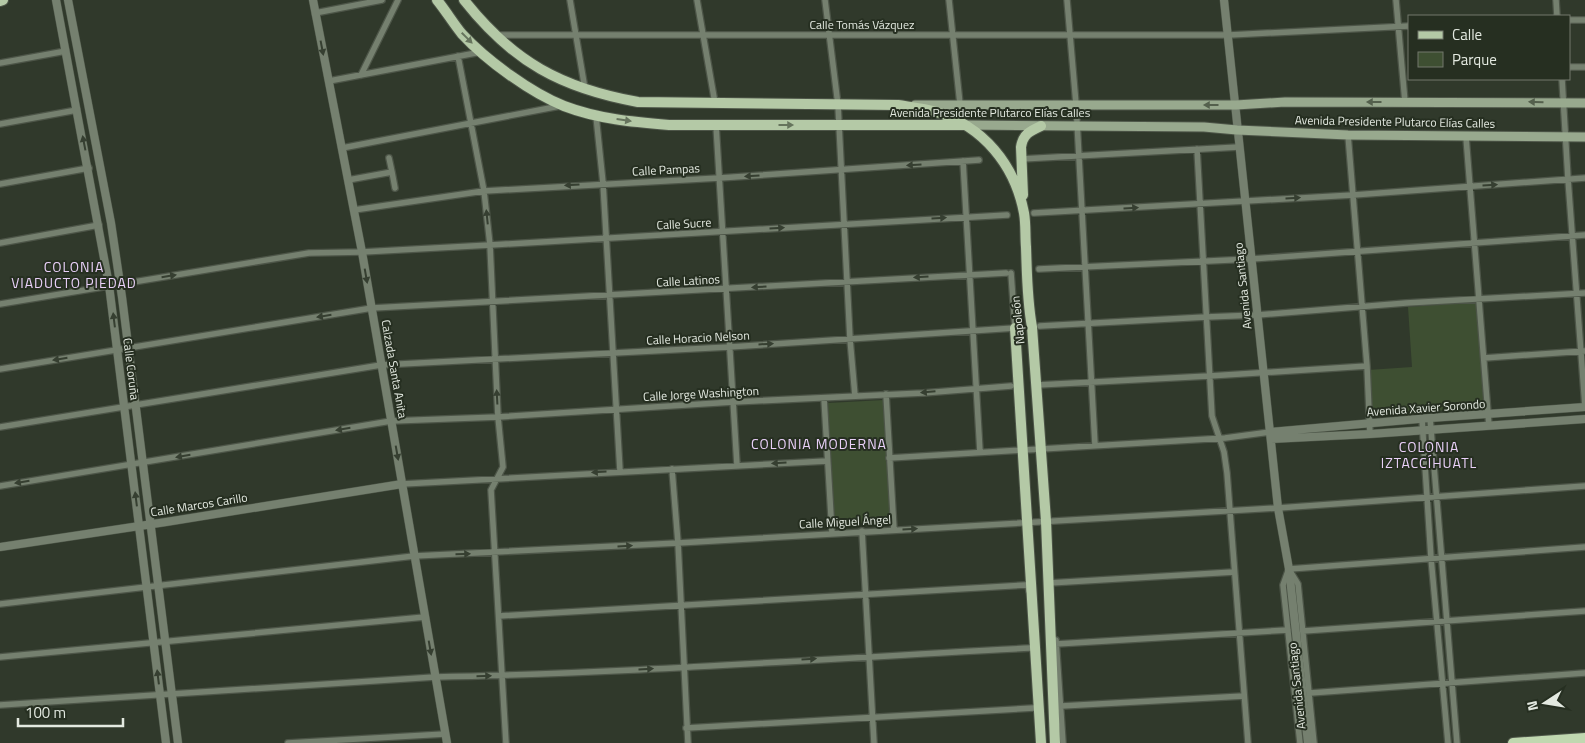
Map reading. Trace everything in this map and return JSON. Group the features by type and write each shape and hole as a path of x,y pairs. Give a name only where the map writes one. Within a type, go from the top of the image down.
{"highway":[{"path":"1514,743 1585,738"}],"main road":[{"name":"Avenida Presidente Plutarco Elías Calles","path":"437,0 462,33 481,52 526,85 563,106 596,116 640,123 1204,127 1348,135 1585,137"},
{"name":"Avenida Presidente Plutarco Elías Calles","path":"464,0 495,35 522,58 538,68 558,79 586,90 638,102 838,105 1236,105 1285,102 1585,103"},
{"name":"Napoleón","path":"898,105 934,111 951,117 980,135 1006,163 1029,214 1028,304 1037,385 1046,521 1054,743"},
{"path":"1029,214 1021,159 1022,139 1029,132 1042,126"},
{"name":"Napoleón","path":"1015,328 1041,743"}],"street":[{"name":"Calle Coruña","path":"56,0 89,168 109,286 166,743"},
{"name":"Calle Coruña","path":"68,0 111,223 129,348 178,743"},
{"name":"Calzada Santa Anita","path":"313,0 362,252 446,743"},
{"path":"315,13 382,0"},
{"path":"361,75 398,0"},
{"path":"570,0 586,90"},
{"path":"697,0 715,103"},
{"path":"825,0 838,105 850,340 855,396"},
{"path":"949,0 960,104"},
{"path":"1067,0 1076,104 1086,267 1094,445"},
{"name":"Avenida Santiago","path":"1224,0 1278,508 1289,569 1308,743"},
{"path":"1396,0 1405,102"},
{"path":"1556,0 1557,15"},
{"path":"1570,20 1585,20"},
{"name":"Calle Tomás Vázquez","path":"495,35 1229,35 1408,26"},
{"path":"0,64 66,51"},
{"path":"328,81 481,52"},
{"path":"458,56 484,191 490,245 498,417 503,467 491,490 506,743"},
{"path":"1570,67 1585,66"},
{"path":"1562,80 1576,295 1583,351 1585,406"},
{"path":"342,148 563,106"},
{"path":"0,124 77,110"},
{"path":"596,116 603,183 620,471"},
{"path":"716,125 737,465"},
{"path":"1348,135 1370,434"},
{"path":"1466,136 1489,426"},
{"path":"1021,159 1239,147"},
{"path":"1197,149 1212,416 1224,452 1248,743"},
{"path":"389,158 395,188"},
{"name":"Calle Pampas","path":"354,210 484,191 719,178 979,160"},
{"path":"963,161 980,452"},
{"path":"0,184 89,168"},
{"path":"348,180 392,172"},
{"path":"1029,214 1353,195 1585,178"},
{"name":"Calle Sucre","path":"0,304 309,253 362,252 1007,215"},
{"path":"0,243 99,225"},
{"path":"1039,269 1251,259 1585,236"},
{"name":"Calle Latinos","path":"0,369 372,308 1008,273"},
{"name":"Napoleón","path":"1008,273 1015,328"},
{"path":"1040,326 1257,315 1585,293"},
{"name":"Calle Horacio Nelson","path":"0,427 382,365 850,340 1015,328"},
{"path":"1484,358 1583,351"},
{"path":"1037,385 1366,366"},
{"name":"Calle Jorge Washington","path":"0,486 391,421 498,417 1011,386"},
{"path":"886,394 894,530"},
{"path":"824,398 832,533"},
{"name":"Avenida Xavier Sorondo","path":"1270,436 1426,418 1489,415 1585,406"},
{"path":"1426,418 1431,430 1457,743"},
{"path":"1426,418 1423,430 1431,558 1448,743"},
{"name":"Avenida Xavier Sorondo","path":"1270,436 1370,434 1585,419"},
{"path":"890,458 1270,436"},
{"path":"402,484 827,461"},
{"path":"672,468 678,543 688,743"},
{"name":"Calle Marcos Carillo","path":"0,547 151,525 402,484"},
{"name":"Calle Miguel Ángel","path":"0,604 414,556 678,543 1230,511 1585,486"},
{"path":"862,531 874,743"},
{"path":"1289,569 1585,547"},
{"name":"Avenida Santiago","path":"1289,569 1284,585 1300,743"},
{"name":"Avenida Santiago","path":"1289,569 1298,584 1314,743"},
{"path":"1048,583 1234,572"},
{"path":"499,616 681,604 1028,586 1036,743"},
{"name":"Napoleón","path":"1049,604 1056,644 1063,743"},
{"path":"1303,631 1585,611"},
{"path":"0,657 425,617"},
{"path":"1056,644 1288,630"},
{"path":"0,705 435,677 502,676 1031,648"},
{"path":"1310,693 1585,673"},
{"path":"1061,706 1244,696"},
{"path":"686,728 1034,708"},
{"path":"288,743 445,734"}],"green space":[{"path":"1477,302 1485,407 1372,416 1368,370 1412,367 1408,307"},
{"path":"884,400 892,521 835,525 828,403"}],"district":[{"name":"COLONIA VIADUCTO PIEDAD","path":"74,276"},
{"name":"COLONIA MODERNA","path":"819,444"},
{"name":"COLONIA IZTACCÍHUATL","path":"1429,456"}]}
